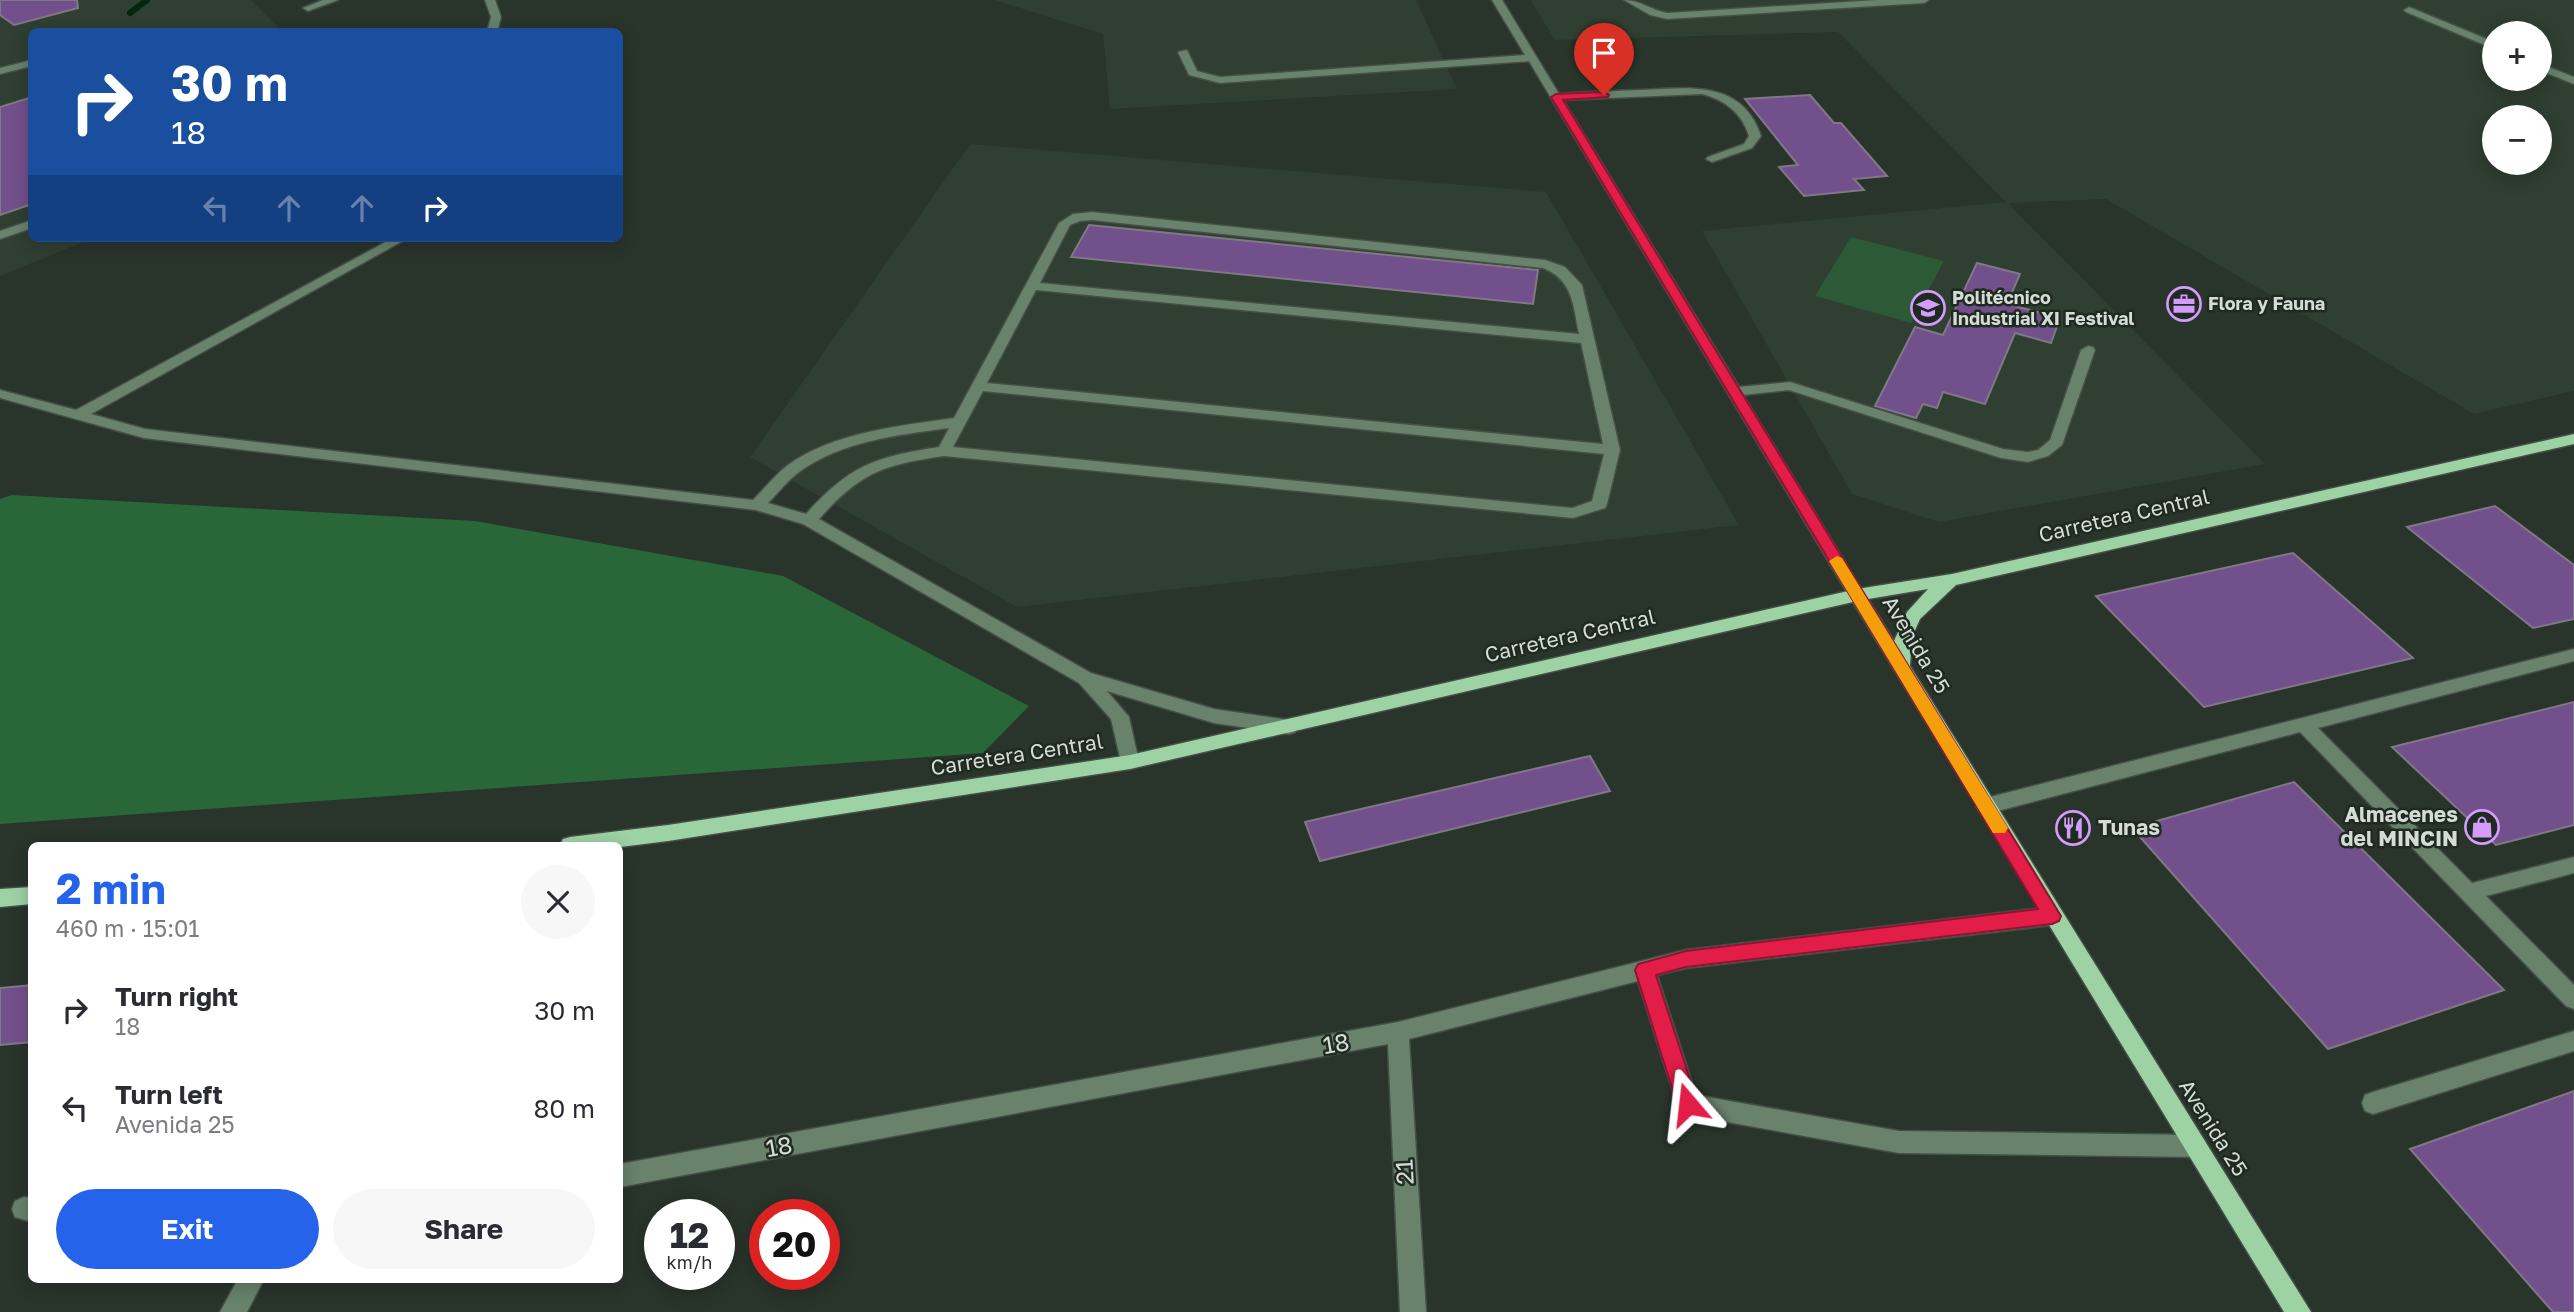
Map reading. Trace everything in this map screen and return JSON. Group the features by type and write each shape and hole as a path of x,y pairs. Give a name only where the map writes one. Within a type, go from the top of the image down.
{"main road":[{"name":"Carretera Central","path":"594,842 1130,762 1857,595 1952,580 2574,439"},
{"path":"1902,668 1901,645 1909,622 1920,604 1952,580"},
{"name":"Avenida 25","path":"1857,595 2298,1312"},
{"path":"0,898 28,895"}],"street":[{"path":"308,8 332,0"},
{"path":"490,0 496,17 493,28"},
{"name":"Avenida 25","path":"1497,0 1857,595"},
{"path":"1629,0 1653,13 1667,16 1924,0"},
{"path":"2409,9 2482,41"},
{"path":"1183,52 1193,74 1220,80 1532,58"},
{"path":"0,71 28,65"},
{"path":"2552,72 2574,81"},
{"path":"1556,97 1702,91 1717,94 1734,103 1752,123 1755,136 1748,146 1712,159"},
{"path":"809,520 835,490 861,469 892,459 944,451 1573,513 1599,504 1612,450 1575,285 1560,270 1545,264 1092,216 1077,217 1065,223 944,451"},
{"path":"0,235 28,225"},
{"path":"76,416 395,242"},
{"path":"1032,285 1587,339"},
{"path":"1735,392 1790,386 2001,453 2028,457 2043,453 2057,442 2088,350"},
{"path":"979,386 1612,450"},
{"path":"0,394 144,433 757,505 809,520 1085,678 1214,716 1289,727"},
{"path":"757,505 793,470 820,453 906,429 960,422"},
{"path":"1986,806 2574,655"},
{"path":"1085,678 1120,717 1130,762"},
{"path":"2303,724 2574,999"},
{"path":"2469,892 2574,865"},
{"name":"18","path":"623,1175 1398,1032 1686,959 2052,916"},
{"path":"1645,970 1688,1104 1899,1142 2195,1146"},
{"name":"21","path":"1398,1032 1413,1312"},
{"path":"2373,1103 2574,1041"},
{"path":"233,1312 250,1283"}],"shaded area":[{"path":"0,0 251,0 279,28 28,28 28,242 83,242 0,276"},
{"path":"994,0 1416,0 1457,89 1110,109 1103,34"},
{"path":"1530,0 2574,0 2574,391 2474,414 2106,199 2008,203 2265,464 1939,522 1852,494 1702,231 2006,202 1838,32 1555,40"},
{"path":"970,144 1546,192 1739,525 1017,607 750,457"}],"green space":[{"path":"1851,237 1944,261 1911,323 1815,296"},
{"path":"12,495 475,521 783,576 1029,706 983,753 0,824 0,499"}],"building":[{"path":"0,0 77,0 78,8 14,25 0,15"},
{"path":"1810,95 1834,123 1841,123 1887,176 1854,179 1864,190 1804,196 1779,167 1798,165 1745,99"},
{"path":"28,98 28,205 0,215 0,107"},
{"path":"1089,225 1538,270 1533,304 1071,257"},
{"path":"1977,263 2020,274 2007,304 2060,318 2051,343 2015,333 1985,404 1943,392 1937,408 1923,404 1916,418 1875,406 1915,327 1943,335"},
{"path":"2495,506 2574,565 2574,619 2533,628 2407,527"},
{"path":"2293,553 2413,658 2204,707 2096,596"},
{"path":"2574,702 2574,825 2496,845 2392,747"},
{"path":"1590,756 1610,791 1320,861 1305,822"},
{"path":"2294,782 2504,990 2328,1049 2132,828"},
{"path":"28,985 28,1042 0,1045 0,988"},
{"path":"2574,1091 2574,1312 2553,1312 2410,1149"}],"waterway":[{"path":"130,13 147,0"}],"slow traffic":[{"path":"1837,561 1999,828"}],"place":[{"name":"Flora y Fauna","path":"2184,304"},
{"name":"Politécnico Industrial XI Festival","path":"1928,308"},
{"name":"Almacenes del MINCIN","path":"2482,827"},
{"name":"Tunas","path":"2073,828"}],"route":[{"path":"1604,95 1556,97 2052,916 1686,959 1645,970 1688,1104"}]}
